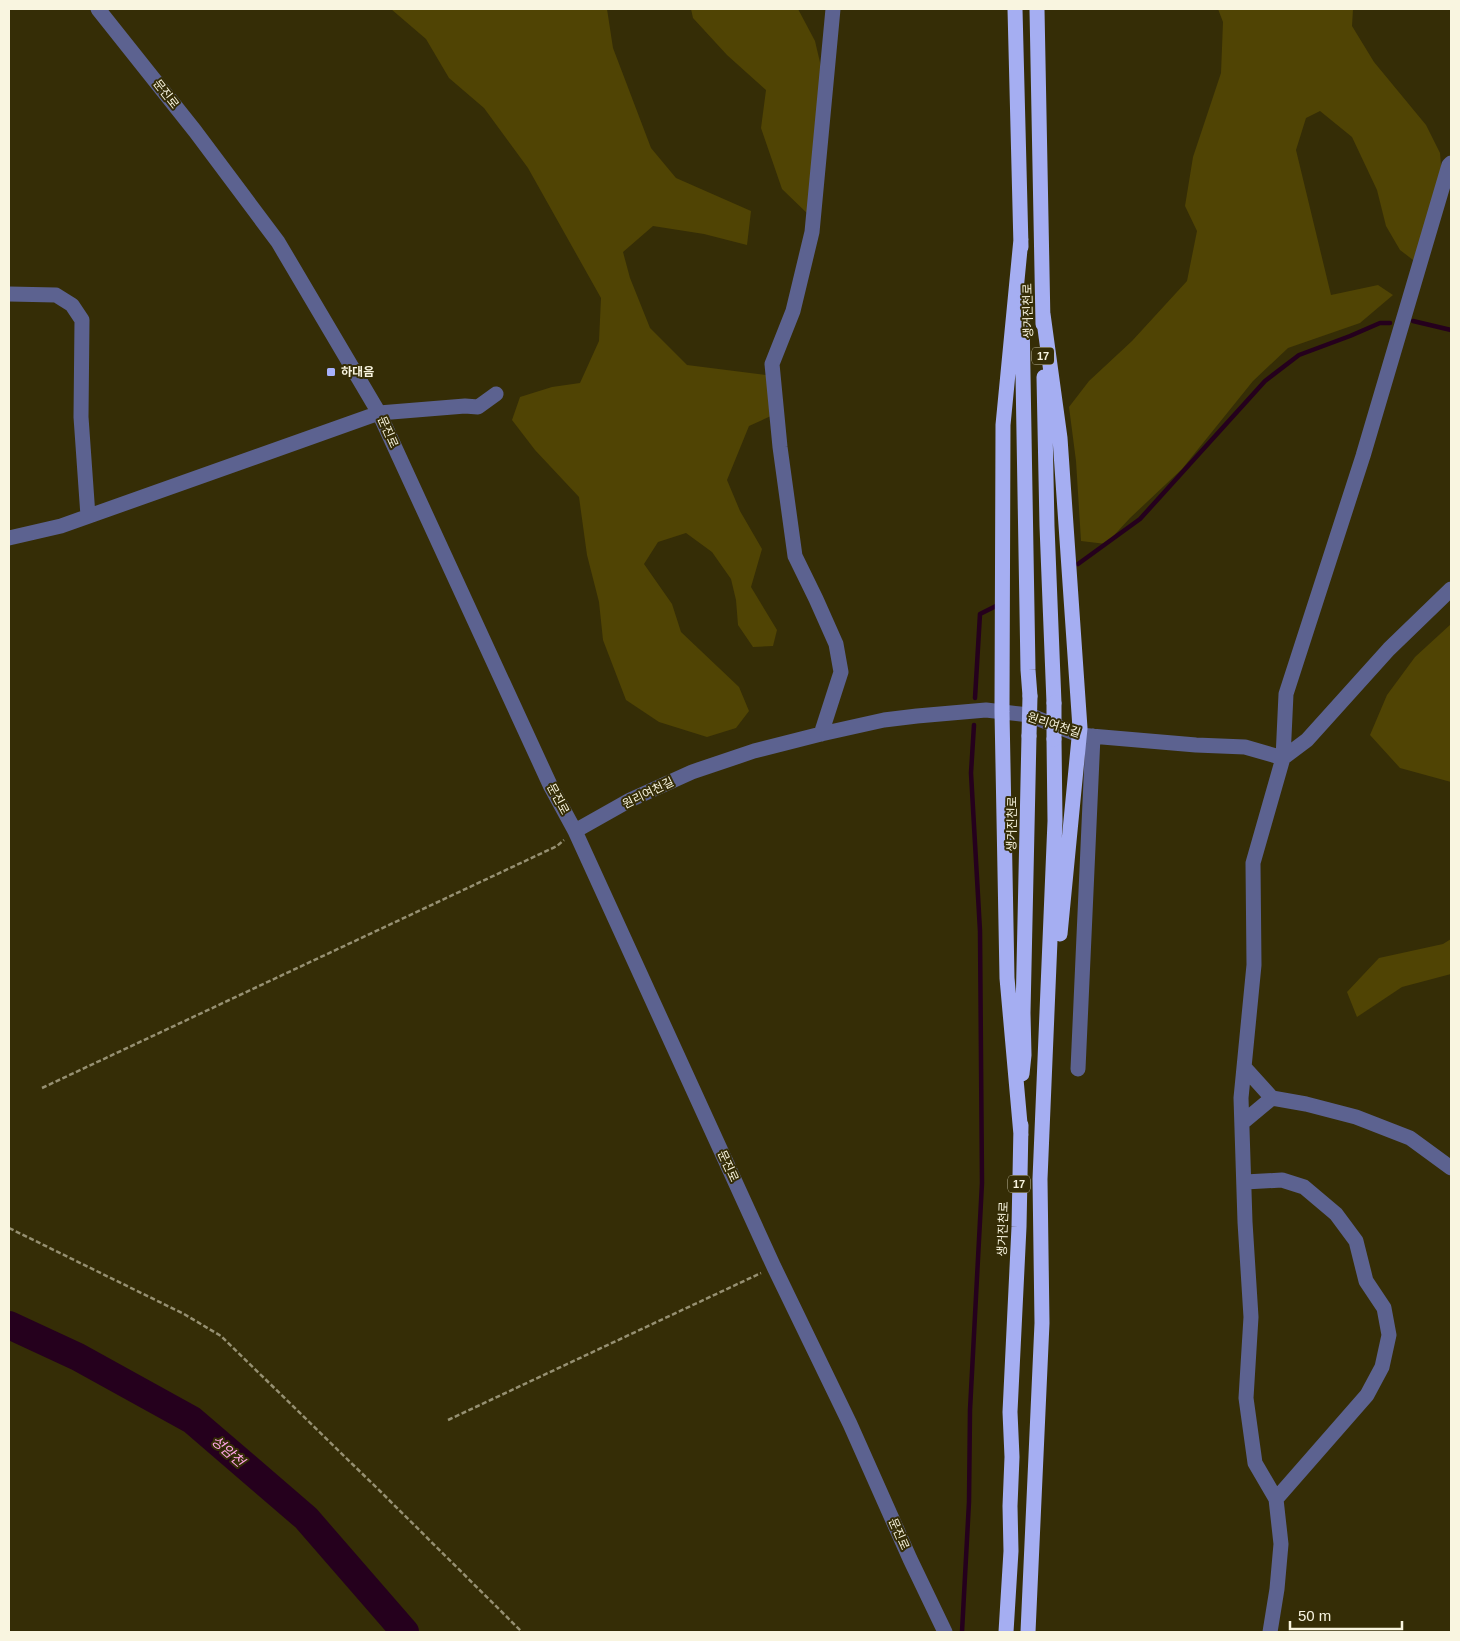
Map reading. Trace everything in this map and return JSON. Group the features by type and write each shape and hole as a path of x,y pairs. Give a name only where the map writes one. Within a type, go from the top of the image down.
{"highway":[{"name":"생거진천로","path":"1006,1632 1011,1551 1012,1457 1010,1412 1024,1055 1023,1012 1030,696 1015,9"},
{"name":"생거진천로","path":"1037,9 1047,526 1054,703 1055,820 1044,1095"},
{"path":"1020,1135 1007,978 1002,712 1003,425 1021,239"},
{"path":"1043,314 1060,438 1086,735 1044,1095"},
{"name":"17","path":"1028,1632 1042,1323 1040,1179 1044,1095"}],"street":[{"name":"문진로","path":"98,9 195,131 278,242 379,413 551,787 575,831 774,1267 850,1424 910,1559 945,1632"},
{"path":"821,734 841,672 836,644 795,556 780,447 772,364 793,311 812,232 833,9"},
{"path":"1270,1632 1278,1590 1281,1544 1276,1499 1255,1463 1246,1398 1251,1316 1245,1222 1241,1098 1254,965 1253,863 1284,758 1286,694 1363,456 1451,163"},
{"path":"9,294 56,295 72,305 82,320 81,417 88,516"},
{"path":"9,538 61,526 379,413 465,406 478,407 496,394"},
{"path":"1284,758 1307,740 1389,649 1451,589"},
{"name":"원리여천길","path":"575,831 630,800 692,772 754,751 884,720 917,716 986,710 1029,715 1086,735 1196,745 1245,747 1284,758"},
{"path":"1078,1069 1086,735"},
{"path":"1244,1067 1272,1098 1306,1104 1356,1117 1410,1138 1451,1168"},
{"path":"1242,1123 1272,1098"},
{"path":"1245,1182 1282,1180 1304,1187 1336,1214 1356,1241 1366,1281 1384,1308 1389,1335 1382,1367 1367,1395 1276,1499"}],"path":[{"path":"42,1088 557,846 575,831"},
{"path":"9,1228 184,1314 221,1336 522,1632"},
{"path":"448,1420 774,1267"}],"shaded area":[{"path":"391,9 607,9 613,48 651,148 676,178 751,211 747,245 704,234 653,226 623,252 630,278 650,328 687,365 773,376 771,416 749,426 727,480 740,511 762,549 751,587 777,630 773,646 753,647 738,625 736,600 731,579 712,552 686,533 658,542 644,564 672,604 681,632 739,687 749,711 736,728 707,737 659,722 626,700 603,640 599,602 587,555 579,497 535,450 512,420 520,397 552,387 580,383 599,341 601,298 528,168 484,108 449,78 426,39"},
{"path":"691,9 798,9 815,41 830,105 810,216 782,189 761,128 766,90 727,55 693,18"},
{"path":"1218,9 1353,9 1352,26 1374,62 1426,125 1440,153 1442,176 1417,263 1400,250 1386,226 1377,190 1352,137 1320,111 1306,118 1296,150 1331,295 1378,285 1393,295 1360,323 1288,348 1253,381 1182,469 1130,518 1106,544 1081,541 1076,461 1069,407 1089,381 1132,341 1187,281 1197,231 1185,206 1193,157 1221,73 1223,22"},
{"path":"1451,624 1451,782 1400,768 1370,735 1387,695 1415,657"},
{"path":"1451,939 1451,974 1402,987 1357,1017 1347,992 1379,958 1443,944"}],"waterway":[{"path":"1413,321 1451,330"},
{"path":"1078,564 1140,519 1265,381 1299,355 1380,323 1390,323"},
{"path":"975,698 980,614 998,605"},
{"path":"962,1632 969,1502 970,1410 982,1183 980,931 971,773 974,725"},
{"name":"성암천","path":"9,1325 78,1357 192,1420 306,1518 405,1632"}],"place":[{"name":"하대음","path":"331,372"}]}
